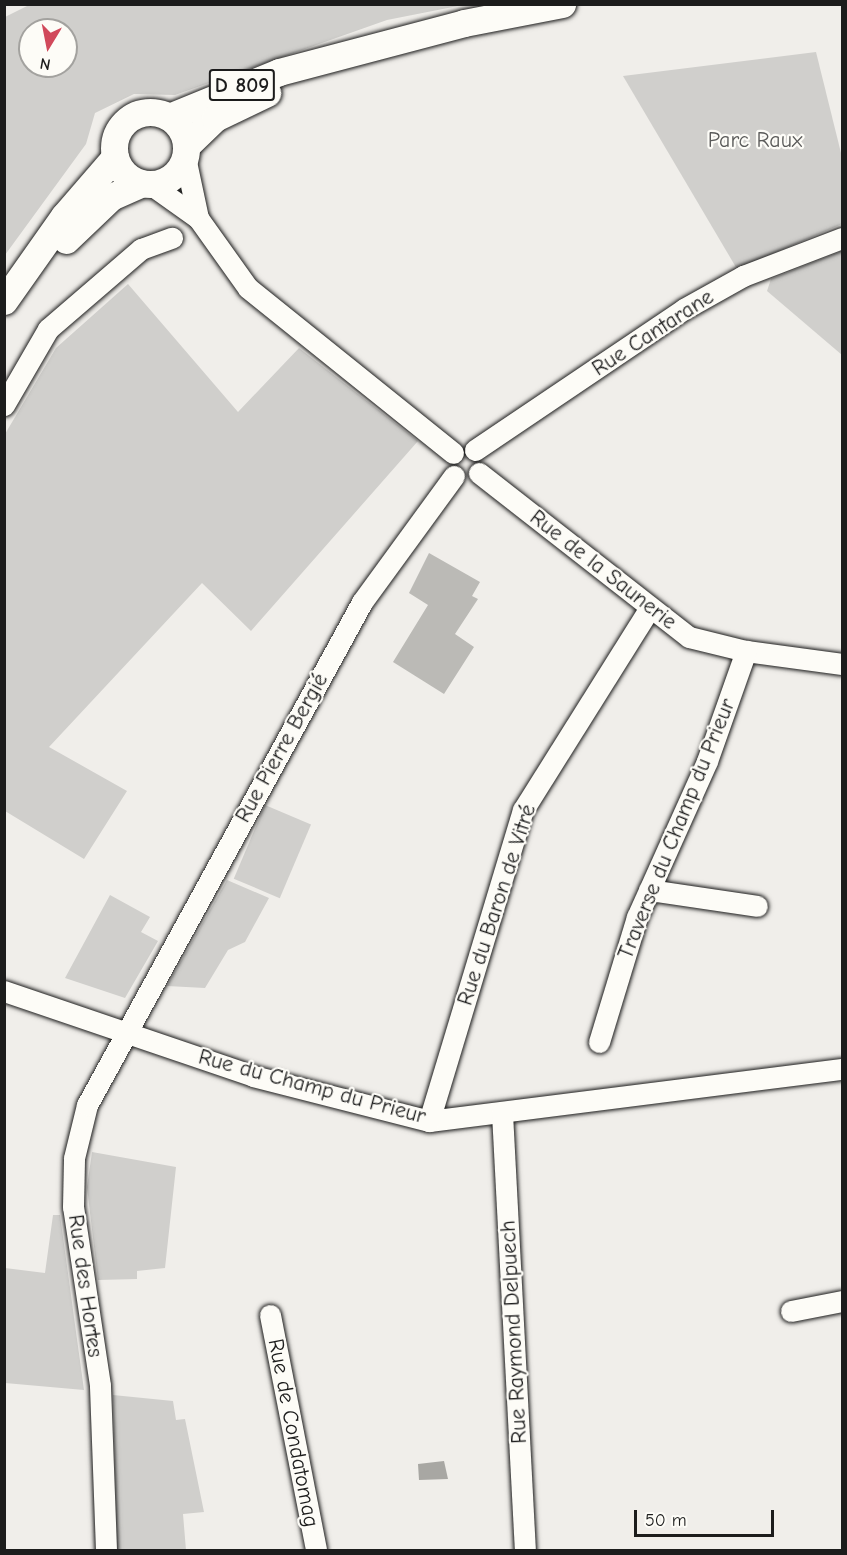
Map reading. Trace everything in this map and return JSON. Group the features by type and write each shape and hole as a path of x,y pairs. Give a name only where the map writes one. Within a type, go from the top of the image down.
{"main road":[{"name":"D 809","path":"169,117 270,75 319,65 405,37 562,4"},
{"name":"D 809","path":"185,152 215,118 319,65"},
{"path":"30,270 111,197 146,183 172,176 185,152 178,125 169,117 145,113 124,123 117,134 115,157 125,174 146,183"},
{"path":"4,301 30,270 64,216 115,157"}],"street":[{"path":"185,152 198,218"},
{"path":"146,183 198,218 248,288 453,453"},
{"path":"4,405 48,329 141,249 172,238"},
{"name":"Rue Cantarane","path":"475,450 684,309 743,276 843,238"},
{"path":"466,447 475,450 481,458 479,473 470,480 454,476 449,462 453,453 466,447"},
{"name":"Rue de la Saunerie","path":"479,473 649,609 689,637 746,651 843,664"},
{"name":"Rue Pierre Bergié","path":"126,1032 362,602 454,476"},
{"name":"Rue du Baron de Vitré","path":"429,1121 523,810 649,609"},
{"name":"Traverse du Champ du Prieur","path":"599,1042 649,890 706,762 746,651"},
{"path":"649,890 757,906"},
{"name":"Rue du Champ du Prieur","path":"4,991 253,1076 429,1121 843,1069"},
{"name":"Rue des Hortes","path":"106,1551 100,1385 73,1207 74,1158 87,1105 126,1032"},
{"name":"Rue Raymond Delpuech","path":"502,1113 525,1551"},
{"path":"791,1311 843,1301"},
{"name":"Rue de Condatomag","path":"270,1315 316,1551"}],"green space":[{"path":"31,4 463,4 387,20 175,95 134,94 95,113 86,144 5,255 5,17"},
{"name":"Parc Raux","path":"816,52 842,157 842,224 737,269 623,76"},
{"path":"842,251 842,355 767,291 771,279"},
{"path":"128,284 238,412 299,348 418,441 251,631 202,583 49,747 127,791 84,859 5,811 5,434 56,348"},
{"path":"265,805 311,825 280,898 234,879"},
{"path":"227,880 269,898 245,942 228,950 205,988 167,986"},
{"path":"110,895 150,917 141,932 158,941 125,998 65,978"},
{"path":"92,1152 176,1167 165,1268 137,1271 137,1279 98,1280 87,1187"},
{"path":"53,1215 60,1215 84,1390 5,1383 5,1268 45,1273"},
{"path":"113,1395 173,1401 176,1420 185,1419 204,1512 183,1514 186,1550 117,1550"}],"shaded area":[{"path":"444,1461 448,1479 419,1480 418,1464"}],"building":[{"path":"429,553 480,582 472,596 478,599 455,634 474,647 444,694 393,662 428,605 409,593"}]}
